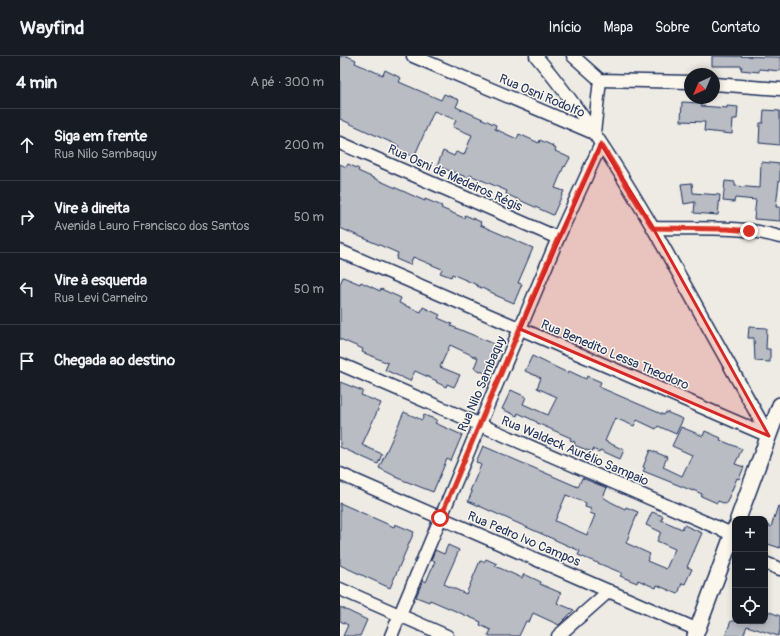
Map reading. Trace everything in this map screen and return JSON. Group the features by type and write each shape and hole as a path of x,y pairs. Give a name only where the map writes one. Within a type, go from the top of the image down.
{"street":[{"name":"Rua Osni Rodolfo","path":"413,56 594,133"},
{"path":"536,56 569,97 594,133 653,228 769,436"},
{"path":"573,56 600,80 684,82"},
{"path":"594,133 600,80"},
{"path":"720,84 780,89"},
{"name":"Rua Osni de Medeiros Régis","path":"340,143 558,238"},
{"name":"Rua Nilo Sambaquy","path":"391,636 558,238 601,144"},
{"path":"653,228 727,229 749,231 780,237"},
{"name":"Rua Benedito Lessa Theodoro","path":"340,251 769,436"},
{"name":"Rua Waldeck Aurélio Sampaio","path":"340,364 732,530"},
{"path":"739,516 780,405"},
{"name":"Rua Pedro Ivo Campos","path":"340,474 609,591 696,633"},
{"path":"696,633 731,551"},
{"path":"768,564 780,569"},
{"path":"340,589 447,636"},
{"path":"558,636 609,591"}],"highlighted area":[{"path":"601,144 653,228 769,436 520,329"}],"building":[{"path":"340,56 347,56 356,60 355,63 383,75 385,70 401,78 399,82 441,100 444,94 459,100 456,107 496,125 495,129 517,139 519,134 539,143 540,140 553,146 552,147 556,149 555,151 570,158 565,167 564,166 555,188 564,191 553,215 506,194 507,191 470,175 469,178 437,166 443,151 454,156 456,152 464,155 472,135 453,127 456,120 434,111 414,157 397,150 399,146 340,119"},
{"path":"712,56 780,57 780,71 759,69 759,72 741,70 742,66 712,66"},
{"path":"682,102 684,102 684,104 701,104 701,106 727,108 727,106 738,107 737,119 733,119 732,134 704,131 705,122 681,121"},
{"path":"764,110 780,111 780,145 759,143 760,123 763,123"},
{"path":"761,162 780,164 780,181 776,207 780,207 780,221 754,219 756,200 735,198 734,202 723,201 725,181 735,182 735,186 760,188"},
{"path":"340,164 346,167 348,164 359,169 358,171 425,201 425,199 442,206 441,208 464,218 465,215 481,222 480,225 533,248 518,283 522,284 514,303 452,274 451,277 440,273 442,269 413,257 410,265 396,259 398,253 340,228"},
{"path":"692,183 693,193 720,195 718,215 694,213 695,202 684,204 681,184"},
{"path":"343,277 360,284 361,282 380,291 381,289 401,298 399,303 421,312 423,307 440,315 438,318 452,324 451,326 497,345 485,373 474,368 478,358 450,345 440,367 460,375 454,387 447,384 446,387 436,382 437,381 415,371 410,381 385,370 388,363 362,352 363,349 340,339 340,284"},
{"path":"749,327 767,328 766,349 770,349 770,362 755,361 754,338 748,338"},
{"path":"532,356 568,373 569,371 586,379 587,376 601,382 599,387 664,415 666,412 683,419 676,434 658,426 656,429 637,420 634,426 615,418 605,441 624,450 620,459 600,450 599,452 593,449 592,452 574,445 575,442 570,440 571,438 518,413 517,416 502,409 511,390 526,397 523,404 548,415 557,397 537,388 541,378 525,371"},
{"path":"340,382 363,391 361,395 381,403 362,445 382,454 378,464 340,447"},
{"path":"404,412 422,420 424,415 437,420 435,423 462,435 451,461 447,459 433,492 395,477 379,468"},
{"path":"681,427 703,436 705,431 721,438 720,440 742,449 735,464 744,467 739,479 737,478 726,504 718,501 717,503 701,496 702,494 693,490 643,471 645,468 643,467 650,450 667,457 663,467 682,476 692,455 672,446"},
{"path":"483,446 578,487 582,478 607,488 603,497 625,509 626,507 638,512 626,543 650,554 647,561 666,569 675,549 657,541 661,532 646,525 652,512 663,516 661,520 682,529 684,525 702,533 687,567 692,569 685,584 682,583 678,594 657,585 656,588 638,580 637,583 620,576 622,573 578,555 580,551 468,501 472,492 470,491 481,465 476,462","holes":["566,495 586,503 585,507 591,509 590,513 595,515 587,535 555,521"]},
{"path":"340,503 394,527 395,524 414,532 390,588 340,565"},
{"path":"778,506 780,506 780,548 768,544 768,526 771,527"},
{"path":"448,545 459,550 444,584 466,594 480,561 484,562 486,559 497,564 495,566 522,578 524,574 541,582 540,584 561,593 557,603 574,610 559,625 533,613 529,622 526,621 519,636 488,636 491,630 480,625 481,622 430,600 429,602 416,597 423,580 426,582 435,561 431,560 435,550 444,554"},
{"path":"340,607 367,620 360,636 343,636 348,625 340,621"},
{"path":"768,611 780,616 780,630 778,636 747,626 743,636 725,636 731,621 732,624 768,624"}],"route":[{"path":"440,518 558,238 601,144 653,228 727,229 749,231"}]}
